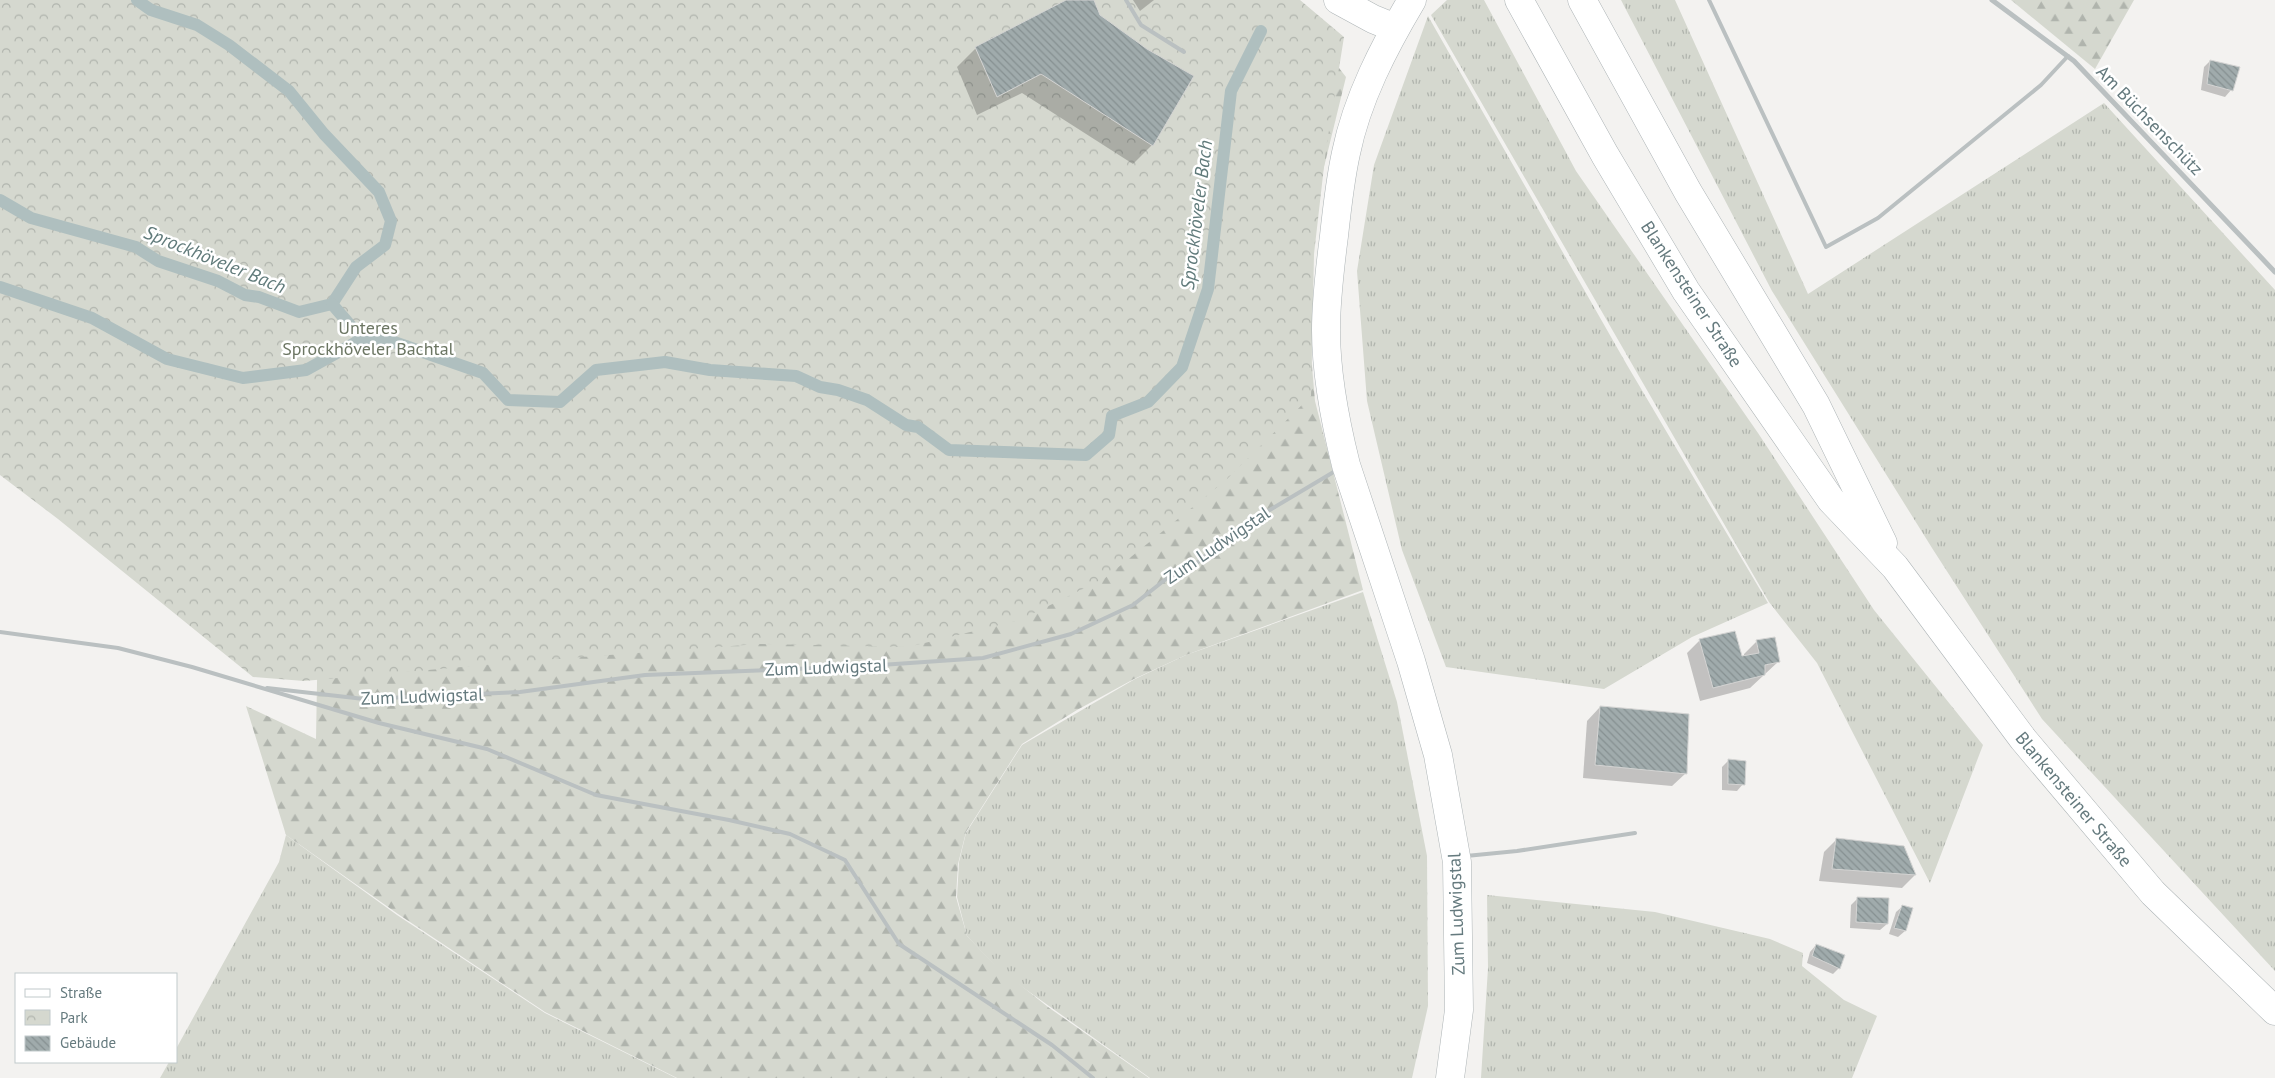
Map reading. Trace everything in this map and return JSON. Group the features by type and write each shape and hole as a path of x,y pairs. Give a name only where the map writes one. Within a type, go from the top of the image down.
{"main road":[{"path":"1338,0 1372,19 1395,28"},
{"name":"Zum Ludwigstal","path":"1412,0 1395,28 1367,90 1346,152 1328,281 1326,331 1328,369 1338,434 1346,465 1411,661 1438,755 1456,857 1459,1010 1450,1078"},
{"name":"Blankensteiner Straße","path":"1518,0 1605,155 1686,291 1831,500 1895,567 2023,738 2153,893 2275,1011"},
{"name":"Blankensteiner Straße","path":"1582,0 1688,192 1816,405 1895,567"}],"street":[{"name":"Am Büchsenschütz","path":"1992,0 2068,56 2184,174 2275,272"}],"lane":[{"path":"1126,0 1141,25 1184,52"},
{"path":"1709,0 1826,247 1878,218 2041,85 2068,56"},
{"name":"Zum Ludwigstal","path":"255,687 364,699 520,692 645,675 866,666 983,658 1071,634 1133,605 1166,579 1197,563 1231,533 1346,465"},
{"path":"0,632 118,648 192,667 379,722 487,749 596,795 729,820 790,834 846,860 899,944 1052,1045 1093,1078"},
{"path":"1456,857 1517,851 1636,833"}],"green space":[{"name":"Unteres Sprockhöveler Bachtal","path":"0,0 1300,0 1344,37 1326,149 1314,254 1311,396 1226,480 1105,578 1020,620 908,647 759,644 541,660 304,681 253,677 58,519 0,475"},
{"path":"1447,0 1484,0 1576,171 1758,433 1874,610 1983,745 1930,883 1817,663 1769,602 1431,15"},
{"path":"1621,0 1675,0 1808,294 2104,103 2275,290 2275,971 2042,719 1932,548 1772,291"},
{"path":"2011,0 2134,0 2095,69"},
{"path":"1428,16 1627,365 1768,603 1692,637 1604,689 1446,667 1402,550 1367,401 1357,271 1374,165"},
{"name":"Unteres Sprockhöveler Bachtal","path":"1315,37 1346,77 1314,208 1308,320 1315,401 1363,590 1186,655 1134,679 1077,710 1022,744 966,832 958,864 956,897 967,936 994,964 1048,1007 1149,1078 677,1078 545,1012 398,914 286,835 246,706 316,739 319,572 0,261"},
{"path":"1363,592 1397,702 1427,856 1428,1006 1412,1078 1150,1078 1000,971 967,936 957,897 959,862 966,833 1022,745 1135,679 1186,655"},
{"path":"286,835 397,915 545,1013 676,1078 160,1078 168,1063 178,1063 178,1045 279,862"},
{"path":"1487,895 1655,912 1770,939 1803,953 1802,966 1844,1000 1877,1016 1852,1078 1481,1078 1488,968"}],"building":[{"path":"1066,0 1094,0 1100,15 1147,49 1194,76 1153,146 1041,74 997,97 975,47"},
{"path":"2210,60 2240,67 2233,91 2207,84"},
{"path":"1735,631 1742,656 1759,653 1756,640 1775,637 1780,662 1765,665 1765,675 1713,688 1699,639"},
{"path":"1600,706 1689,714 1687,774 1595,765"},
{"path":"1728,759 1746,761 1745,785 1728,784"},
{"path":"1836,838 1904,846 1916,875 1832,869"},
{"path":"1857,897 1889,898 1888,924 1856,922"},
{"path":"1902,905 1913,908 1906,931 1894,928"},
{"path":"1816,944 1845,955 1840,969 1812,956"}],"waterway":[{"name":"Sprockhöveler Bach","path":"0,200 31,218 136,247 158,261 218,281 245,295 259,297 299,312 332,304 356,267 385,245 391,221 379,192 324,134 289,91 229,45 197,25 151,10 137,0"},
{"name":"Sprockhöveler Bach","path":"362,339 394,342 483,373 508,400 560,402 596,370 665,362 710,370 796,376 820,387 838,390 867,400 906,425 918,427 949,450 1086,455 1109,435 1112,416 1148,402 1182,367 1208,289 1231,91 1261,31"},
{"path":"0,287 92,318 167,359 243,378 306,370 362,339"},
{"path":"332,304 362,339"}]}
